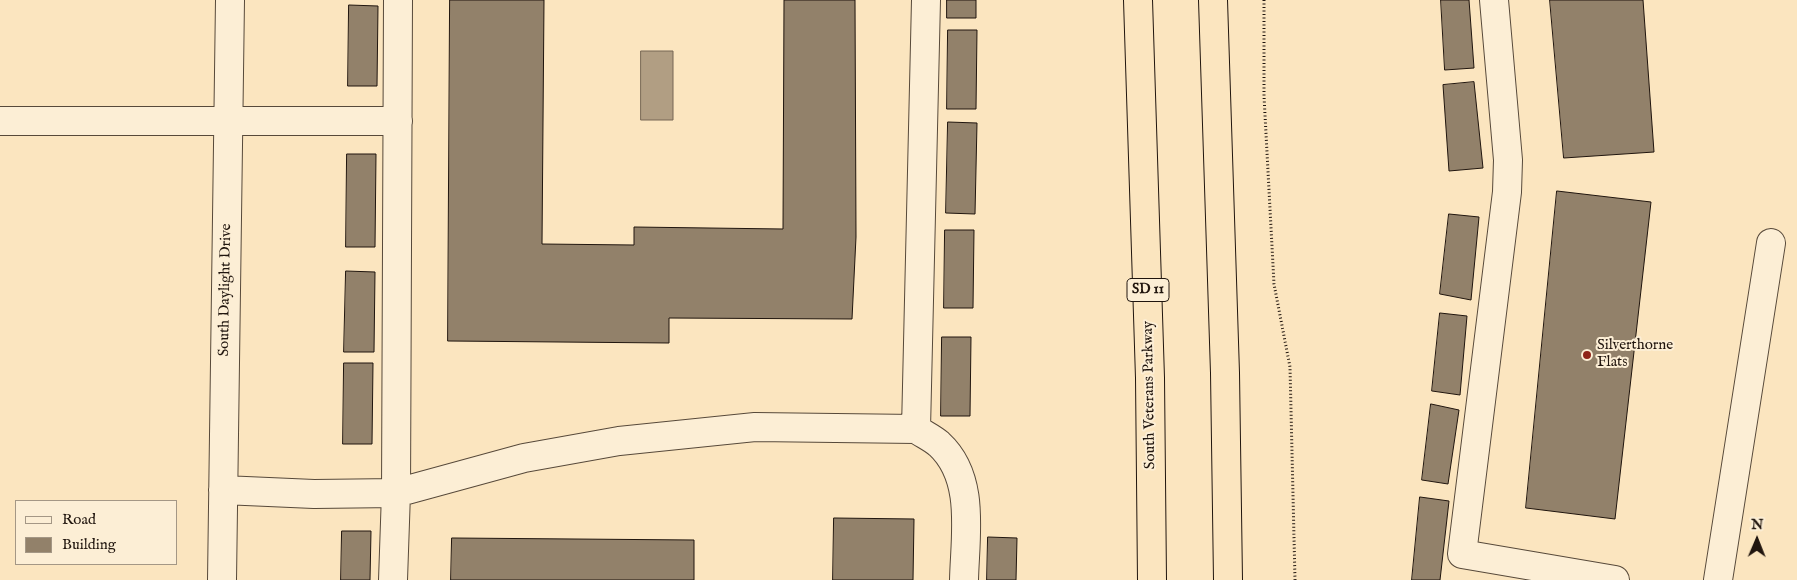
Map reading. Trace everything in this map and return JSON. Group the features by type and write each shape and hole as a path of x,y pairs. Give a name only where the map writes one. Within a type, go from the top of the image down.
{"highway":[{"name":"South Veterans Parkway","path":"1138,0 1150,378 1152,580"},
{"path":"1213,0 1225,373 1228,580"}],"street":[{"name":"South Daylight Drive","path":"222,580 230,0"},
{"path":"393,580 396,493 398,0"},
{"path":"916,429 926,0"},
{"path":"1494,0 1508,160 1507,192 1462,554 1615,580"},
{"path":"0,121 398,121"},
{"path":"1718,580 1771,244"},
{"path":"223,490 314,494 396,493 524,458 618,441 755,426 916,429 939,444 959,472 966,496 964,580"}],"path":[{"path":"1264,0 1264,96 1274,284 1290,367 1295,580"}],"shaded area":[{"path":"641,51 673,51 673,120 641,120"}],"building":[{"path":"450,0 544,0 542,244 634,245 634,227 783,229 784,0 855,0 856,237 852,319 669,318 669,343 448,341"},
{"path":"947,0 976,0 976,18 947,18"},
{"path":"1441,0 1469,0 1474,68 1445,70"},
{"path":"1550,0 1643,0 1654,152 1564,158"},
{"path":"349,5 378,6 377,86 348,86"},
{"path":"948,30 977,30 976,109 947,109"},
{"path":"1474,82 1483,168 1449,171 1443,85"},
{"path":"948,122 977,123 975,214 946,213"},
{"path":"347,154 376,154 375,247 346,247"},
{"name":"Silverthorne Flats","path":"1557,191 1651,202 1615,519 1526,508"},
{"path":"1449,214 1479,217 1471,300 1440,294"},
{"path":"945,230 974,230 973,308 944,308"},
{"path":"346,271 375,272 374,352 344,352"},
{"path":"1440,313 1467,316 1460,395 1432,391"},
{"path":"942,337 971,337 970,416 941,416"},
{"path":"344,363 373,363 372,444 343,444"},
{"path":"1431,404 1459,410 1448,484 1422,480"},
{"path":"1420,497 1449,501 1440,580 1412,580"},
{"path":"834,518 914,519 913,580 833,580"},
{"path":"342,531 371,531 370,580 341,580"},
{"path":"988,537 1017,538 1016,580 987,580"},
{"path":"452,538 694,540 694,580 451,580"}],"place":[{"name":"Silverthorne Flats","path":"1587,355"}]}
